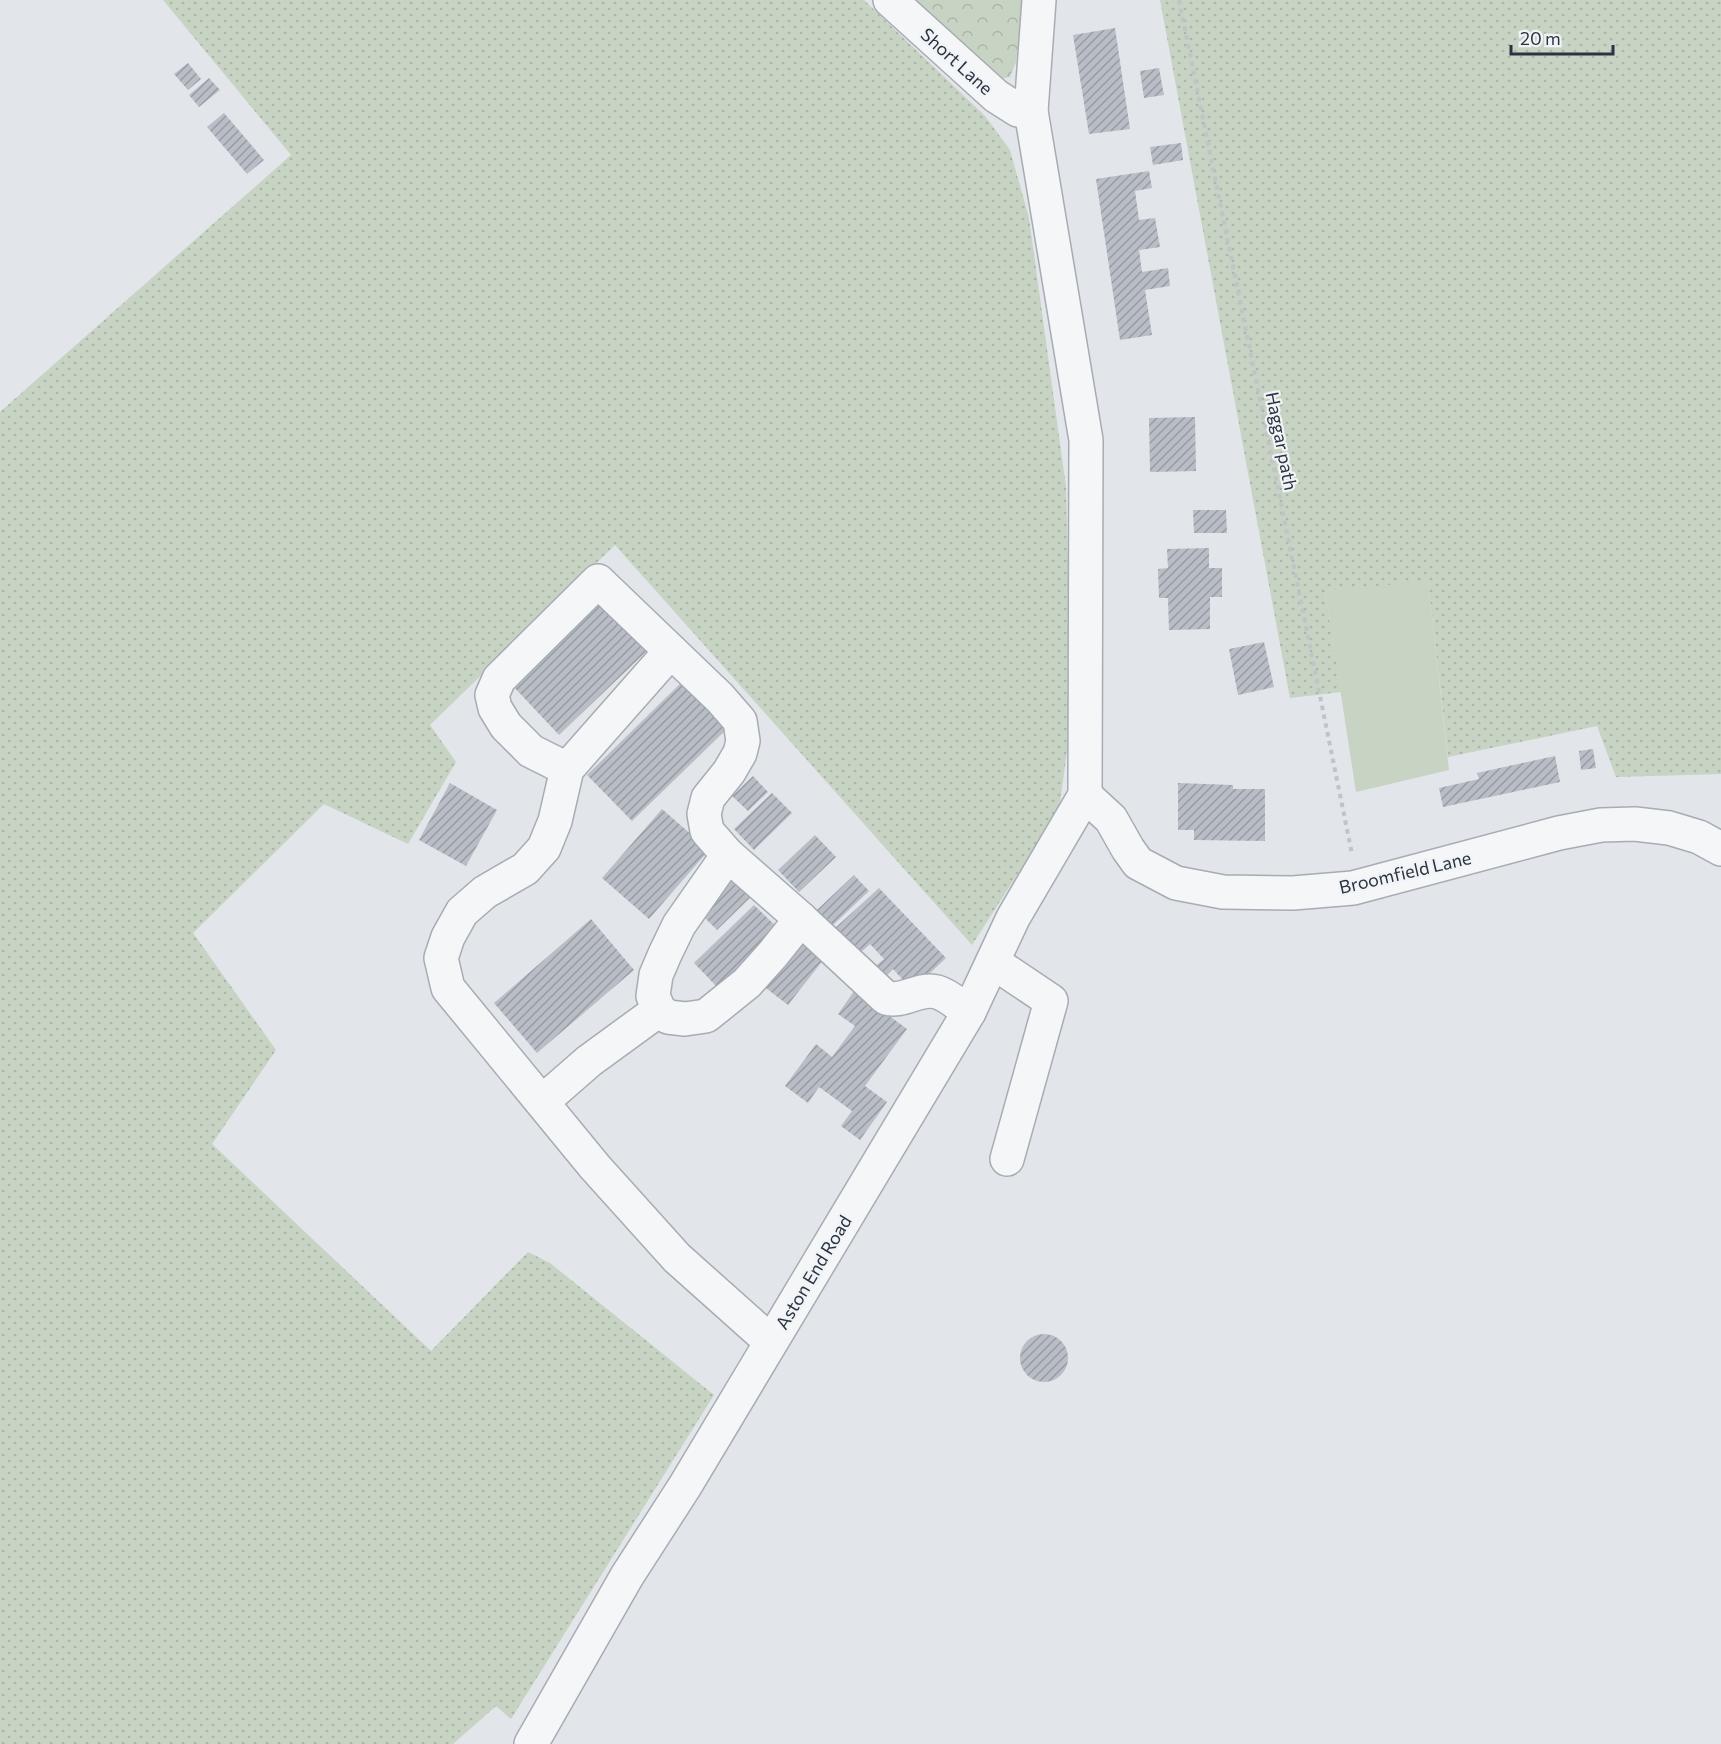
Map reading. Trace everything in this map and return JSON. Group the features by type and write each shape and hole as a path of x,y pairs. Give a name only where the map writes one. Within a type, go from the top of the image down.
{"street":[{"name":"Short Lane","path":"891,0 996,96 1018,110 1031,111"},
{"path":"1039,0 1031,111 1086,440 1085,795"},
{"path":"567,769 531,751 506,726 495,708 492,695 500,679 598,581 720,698 740,721 742,741 740,753 729,772 708,798 704,814 707,831 728,855 801,919 885,998 902,999 925,991 938,992 969,1012"},
{"path":"671,651 567,769 555,821 544,848 525,869 485,892 462,912 448,937 441,958 448,988 595,1167 677,1258 770,1341"},
{"name":"Broomfield Lane","path":"1085,795 1111,819 1138,863 1176,884 1223,892 1260,893 1353,888 1559,833 1601,825 1635,824 1669,828 1699,837 1721,849"},
{"name":"Aston End Road","path":"531,1744 627,1576 685,1485 969,1012 1013,918 1085,795"},
{"path":"728,855 679,925 660,964 653,996 659,1010 668,1017 685,1020 706,1016 747,983 801,919"},
{"path":"993,962 1051,1001 1007,1159"},
{"path":"542,1102 589,1061 659,1010"}],"path":[{"name":"Haggar path","path":"1179,0 1353,856 1353,888"}],"green space":[{"path":"163,0 864,0 985,116 1010,150 1029,218 1066,487 1072,714 1059,810 972,945 615,545 430,725 456,762 408,844 324,804 193,933 276,1050 212,1144 431,1351 528,1252 550,1263 714,1395 511,1719 496,1706 453,1744 0,1744 0,412 291,155"},
{"path":"911,0 1024,0 1016,62 1010,77 999,79"},
{"path":"1160,0 1721,0 1721,774 1616,777 1597,726 1448,757 1428,582 1325,591 1341,692 1290,698"},
{"path":"1428,581 1449,770 1356,792 1325,591"}],"building":[{"path":"1115,28 1130,129 1089,134 1073,35"},
{"path":"188,63 201,79 188,90 174,74"},
{"path":"1159,68 1164,95 1144,98 1140,71"},
{"path":"209,78 220,90 199,107 189,95"},
{"path":"224,113 264,160 247,174 207,127"},
{"path":"1181,143 1183,160 1153,165 1150,147"},
{"path":"1149,171 1152,188 1135,191 1139,220 1155,218 1160,247 1139,250 1142,272 1168,268 1170,286 1145,290 1152,335 1120,340 1096,179"},
{"path":"1195,417 1196,471 1150,472 1149,418"},
{"path":"1193,510 1226,510 1227,533 1194,533"},
{"path":"1209,548 1209,568 1222,568 1222,597 1210,597 1210,629 1169,630 1168,598 1159,598 1158,569 1168,568 1167,549"},
{"path":"600,600 648,650 559,735 511,684"},
{"path":"1264,642 1274,687 1238,695 1229,649"},
{"path":"685,679 730,726 632,821 587,775"},
{"path":"1593,749 1596,768 1581,770 1579,751"},
{"path":"1555,756 1560,782 1443,807 1439,788 1479,779 1477,773"},
{"path":"753,776 768,792 748,811 732,796"},
{"path":"450,783 497,810 466,866 419,840"},
{"path":"1178,783 1233,785 1233,789 1265,789 1265,841 1194,840 1194,830 1178,830"},
{"path":"772,793 792,813 754,850 734,829"},
{"path":"662,809 709,850 649,919 602,878"},
{"path":"815,835 836,857 799,892 778,870"},
{"path":"854,875 869,891 832,926 817,910"},
{"path":"737,876 754,894 717,930 699,912"},
{"path":"879,888 946,958 912,990 893,969 882,980 872,969 884,959 870,944 858,955 834,929"},
{"path":"754,905 783,933 722,992 694,963"},
{"path":"591,919 634,970 537,1053 494,1003"},
{"path":"798,938 824,959 788,1005 762,985"},
{"path":"857,987 872,1003 907,1029 865,1086 887,1102 860,1140 841,1126 852,1111 819,1087 808,1103 785,1086 816,1044 832,1057 855,1026 838,1014"},
{"path":"1044,1334 1061,1341 1068,1358 1061,1375 1044,1382 1027,1375 1020,1358 1027,1341"}]}
